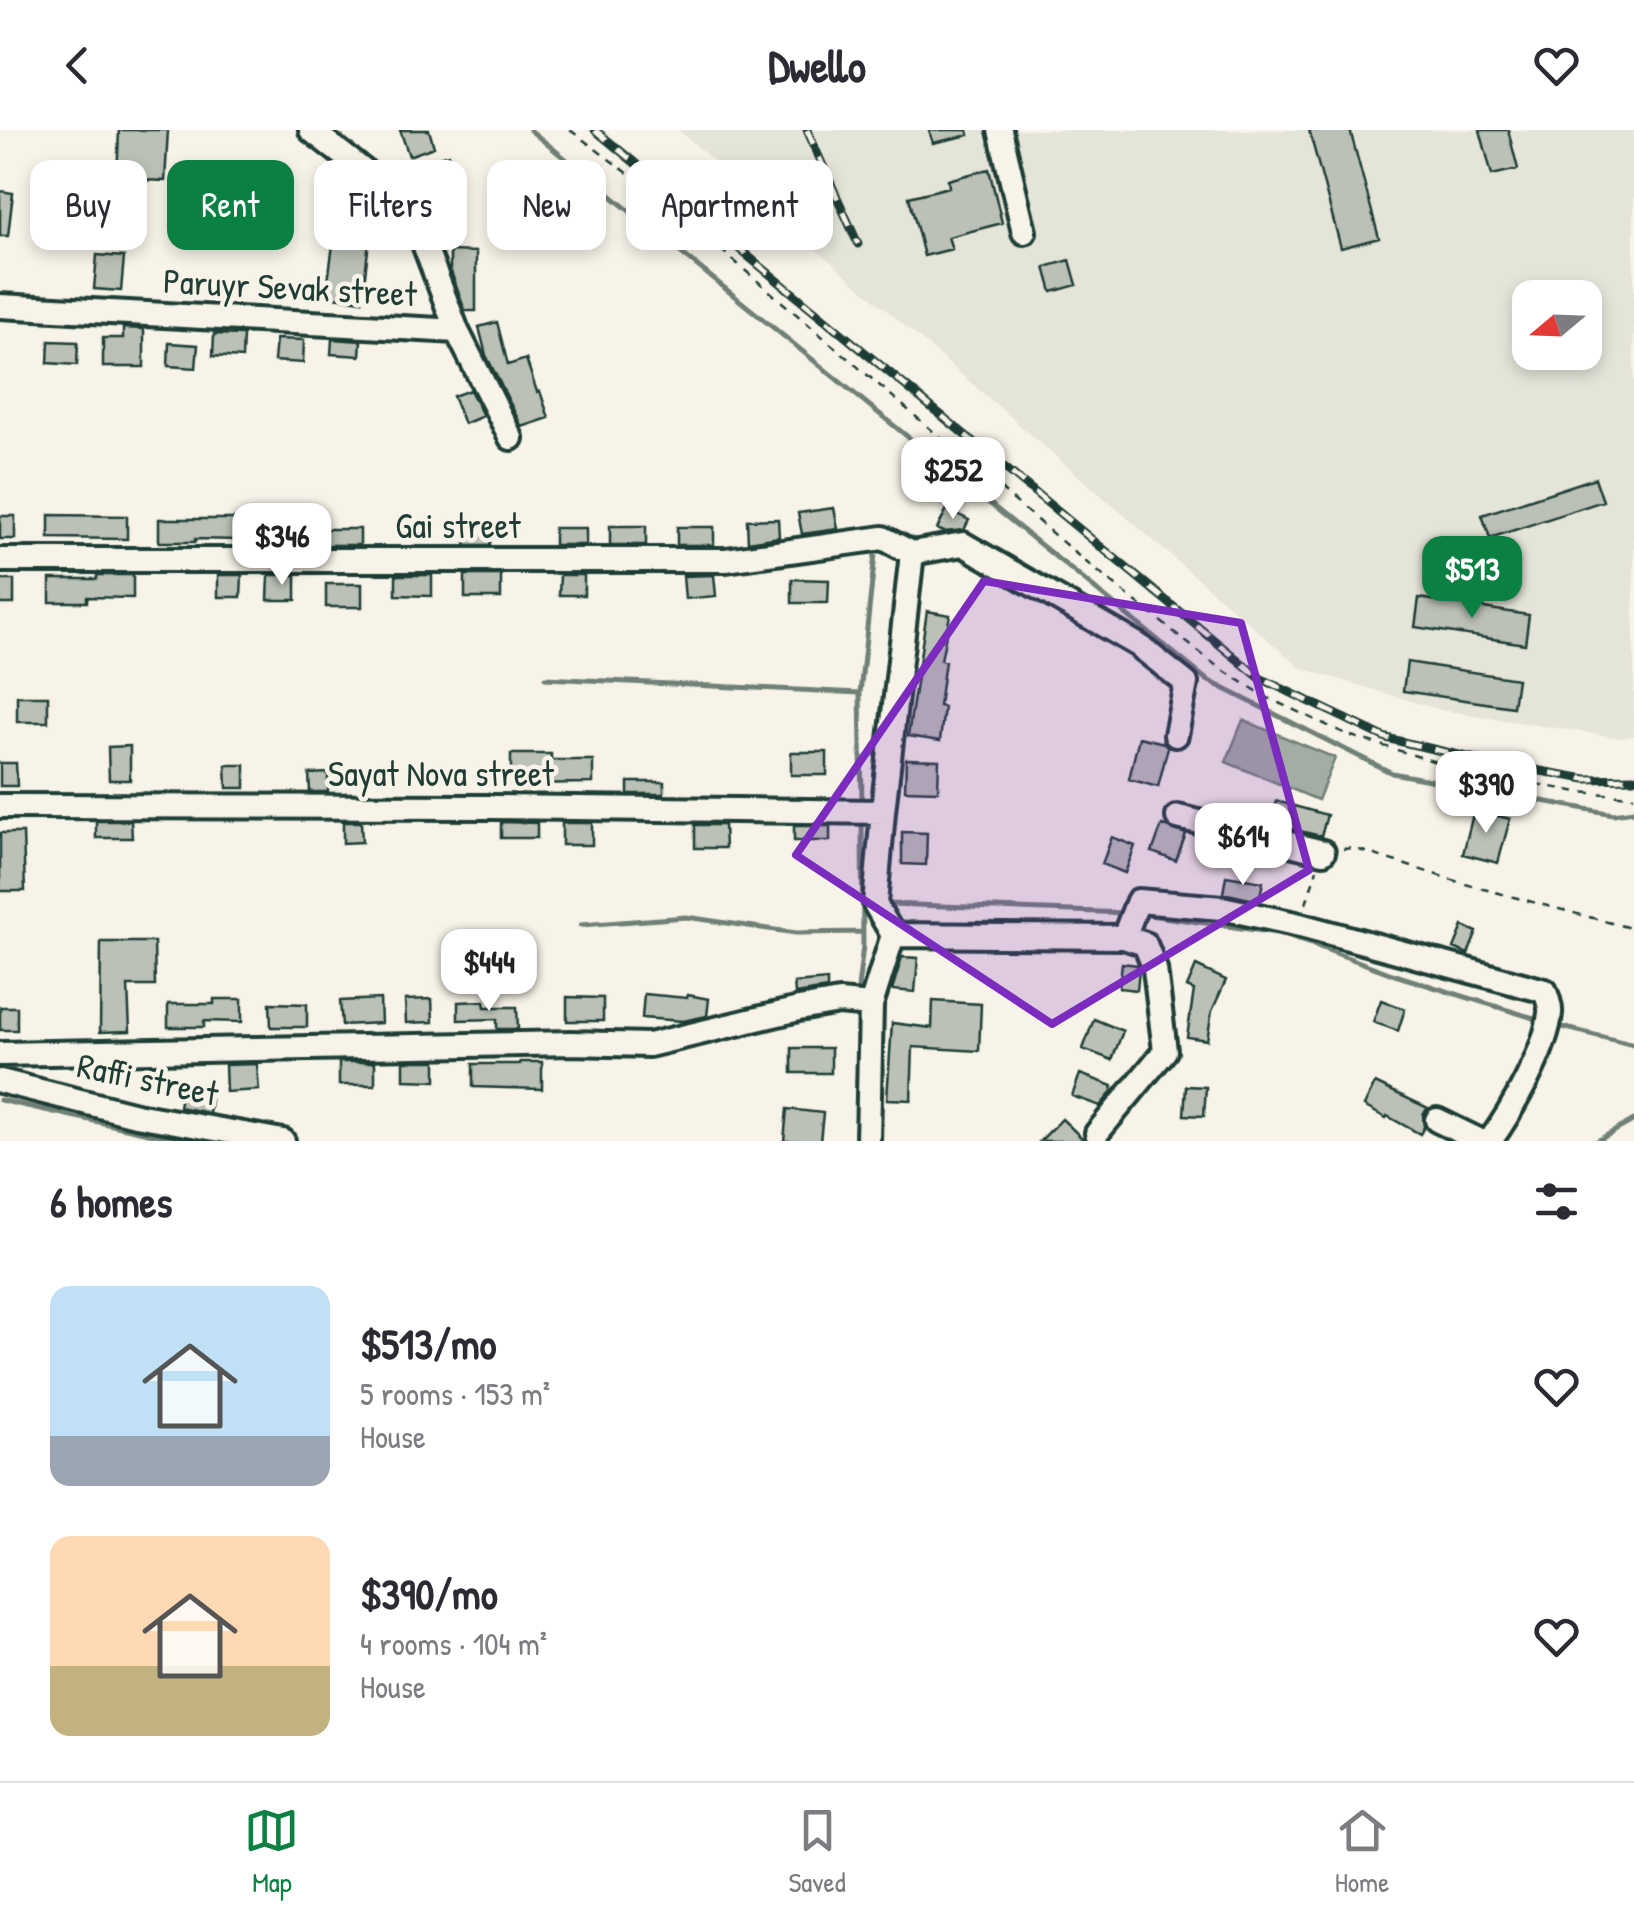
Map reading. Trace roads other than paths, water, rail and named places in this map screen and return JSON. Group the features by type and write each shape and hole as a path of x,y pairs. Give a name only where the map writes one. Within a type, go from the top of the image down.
{"street":[{"path":"311,130 410,207 457,330"},
{"path":"1000,130 1024,232"},
{"name":"Paruyr Sevak street","path":"0,306 457,330 511,438"},
{"name":"Gai street","path":"0,560 726,560 882,538 912,553"},
{"path":"868,1141 871,1006 893,935 875,904 912,553 962,544 1138,645 1186,683 1176,735"},
{"name":"Sayat Nova street","path":"0,806 882,812"},
{"path":"1178,817 1323,852"},
{"path":"1130,921 1138,900 1222,908 1300,924 1545,991 1551,1010 1543,1043 1490,1141"},
{"path":"893,935 1130,921"},
{"path":"1097,1133 1165,1051 1155,970 1130,921"},
{"path":"0,1054 649,1044 839,1002 871,1006"},
{"name":"Raffi street","path":"0,1082 198,1134 283,1141"},
{"path":"1437,1120 1480,1141"}],"waterway":[{"path":"530,130 1207,680 1392,773 1613,814 1634,811"},
{"path":"862,802 860,693 875,554"},
{"path":"545,678 860,693"},
{"path":"858,988 863,946 862,826"},
{"path":"889,904 1126,913"},
{"path":"1142,914 1284,934 1395,975 1540,1020"},
{"path":"581,925 686,917 796,933 863,932"},
{"path":"1555,1025 1634,1045"},
{"path":"0,1100 184,1141"},
{"path":"1597,1141 1634,1120"}],"railway":[{"path":"595,130 1260,678 1386,738 1586,779 1634,778"},
{"path":"807,130 858,244"}]}
